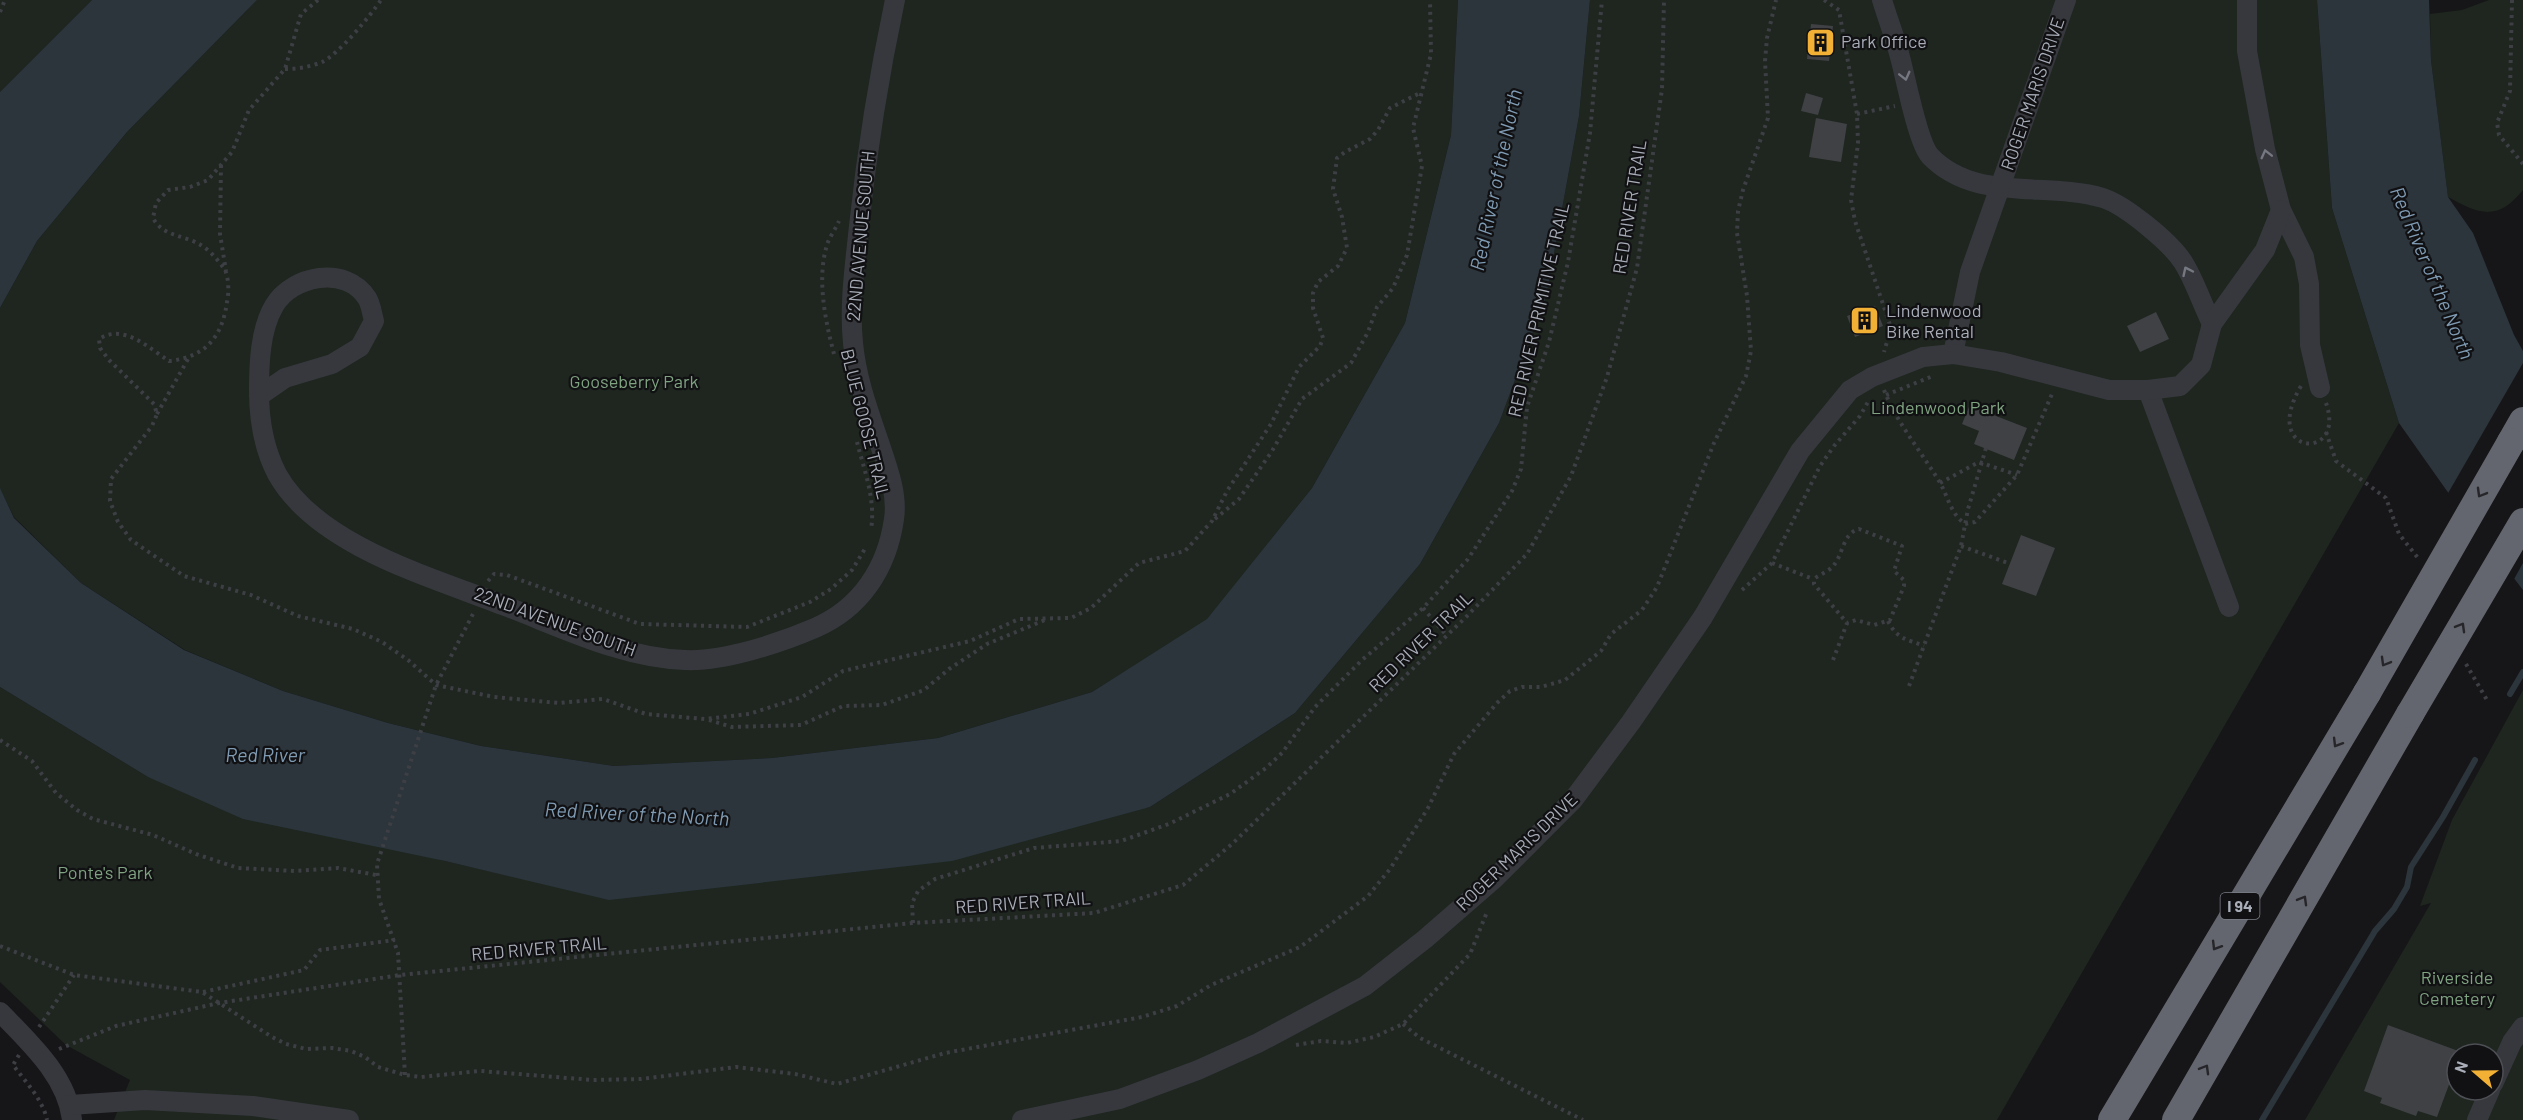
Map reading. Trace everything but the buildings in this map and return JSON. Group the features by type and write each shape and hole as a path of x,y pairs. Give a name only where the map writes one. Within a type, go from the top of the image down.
{"highway":[{"name":"I 94","path":"2112,1120 2367,693 2523,421"},
{"path":"2176,1120 2523,522"}],"street":[{"name":"22ND AVENUE SOUTH","path":"259,396 285,378 332,364 360,347 374,321 368,299 350,282 324,276 296,285 275,304 264,334 259,363 259,396 263,438 278,475 302,506 337,534 403,567 612,647 651,656 688,661 745,652 818,627 850,606 873,583 888,550 895,514 889,474 863,395 853,345 852,294 865,164 895,0"},
{"name":"ROGER MARIS DRIVE","path":"1882,0 1928,154 1951,173 2000,189"},
{"name":"ROGER MARIS DRIVE","path":"1953,354 1971,272 2066,0"},
{"path":"2247,0 2247,51 2265,149 2281,210 2304,257 2309,284 2310,345 2313,366 2320,388"},
{"path":"2000,189 2052,191 2104,198 2153,228 2183,262 2212,324 2265,250 2281,210"},
{"name":"ROGER MARIS DRIVE","path":"1022,1120 1120,1100 1198,1070 1258,1043 1365,986 1494,879 1573,800 1631,722 1703,617 1800,451 1850,390 1878,375 1923,357 1953,354 2001,362 2109,390 2148,390 2180,386 2201,365 2212,324"},
{"path":"2148,390 2229,608"},
{"path":"0,1012 43,1056 71,1113 145,1100 253,1106 348,1120"},
{"path":"2505,1057 2512,1042 2523,1027"},
{"path":"2477,1120 2485,1102"}],"path":[{"path":"0,12 5,0"},
{"path":"226,272 200,244 158,227 153,218 156,203 168,189 190,187 208,180 232,152 249,110 285,69 301,14 318,0"},
{"path":"285,69 298,69 324,61 366,22 381,0"},
{"path":"188,359 152,426 111,479 110,501 118,522 131,540 184,576 251,595 298,616 353,629 382,642 408,660 436,685 505,698 559,703 603,699 646,714 705,719 749,714 802,697 843,671 970,641 1019,619 1071,618 1091,608 1139,563 1185,551 1212,521 1239,499 1272,451 1302,399 1351,363 1368,332 1377,307 1393,288 1407,255 1422,166 1413,128 1431,54 1430,0"},
{"name":"RED RIVER PRIMITIVE TRAIL","path":"913,923 912,903 918,891 936,879 1034,849 1121,842 1169,824 1230,794 1266,768 1282,753 1315,707 1362,660 1423,608 1468,559 1512,491 1521,469 1527,407 1549,342 1568,262 1590,133 1602,0"},
{"name":"RED RIVER TRAIL","path":"43,1056 116,1026 219,1003 400,975 913,923 1094,913 1183,885 1232,844 1447,636 1527,554 1571,476 1607,377 1636,268 1662,90 1664,0"},
{"path":"202,992 286,1044 306,1049 332,1048 351,1051 365,1057 378,1067 405,1075 421,1077 480,1071 593,1080 641,1079 736,1067 795,1074 837,1084 945,1053 1142,1017 1177,1006 1211,985 1300,947 1368,896 1390,869 1428,808 1454,754 1497,704 1510,691 1522,687 1541,687 1565,680 1601,651 1611,634 1642,610 1657,587 1714,443 1746,376 1751,351 1747,296 1737,232 1738,211 1768,118 1765,61 1767,38 1776,0"},
{"path":"1824,0 1839,10 1857,114 1858,143 1851,200 1855,221 1891,328 1878,375 1895,416 1940,483 1956,517 1965,524 1975,522 2017,475 2059,378"},
{"path":"2512,0 2510,91 2497,123 2499,135 2523,164"},
{"path":"1212,521 1227,491 1271,424 1299,367 1320,346 1323,338 1313,308 1312,293 1318,282 1338,266 1347,248 1342,217 1333,189 1337,158 1370,139 1378,130 1390,108 1420,93"},
{"path":"1857,114 1911,102"},
{"path":"157,414 154,404 109,360 100,348 99,339 107,333 119,333 134,338 169,362 188,359 205,349 223,325 229,292 220,234 221,165"},
{"name":"BLUE GOOSE TRAIL","path":"834,356 824,294 823,267 828,242 843,213"},
{"path":"2313,366 2297,393 2290,415 2290,428 2296,441 2306,445 2318,442 2326,432"},
{"path":"1886,395 1938,374"},
{"path":"2320,388 2328,411 2326,432 2336,461 2386,498 2399,534 2422,563"},
{"path":"2041,394 2051,396"},
{"name":"BLUE GOOSE TRAIL","path":"855,435 867,481 873,517 870,534"},
{"path":"1909,686 1961,546 1986,448"},
{"path":"1940,483 1983,462 2017,475"},
{"path":"1814,579 1834,566 1854,530 1858,529 1902,546 1894,570 1904,580 1904,586 1888,621 1875,625 1856,620 1847,623"},
{"path":"405,1075 400,975 395,940 379,899 376,875 379,855 425,713 436,685 486,582 494,574 507,574 640,624 747,627 810,602 831,589 852,570 868,543"},
{"path":"1961,546 2008,563"},
{"path":"1772,563 1814,579"},
{"path":"1814,579 1814,584 1847,623"},
{"path":"1423,608 1447,636"},
{"path":"705,719 732,727 801,724 843,706 882,705 924,690 949,669 987,644 1049,619"},
{"path":"1888,621 1898,636 1924,646"},
{"path":"1833,660 1847,623"},
{"path":"2462,655 2487,700"},
{"path":"0,740 32,761 56,793 77,810 93,819 153,835 196,854 238,868 295,871 338,868 376,875"},
{"path":"0,946 74,975 202,992 304,970 320,950 395,940"},
{"path":"1403,1024 1419,1038 1583,1120"}],"green space":[{"path":"0,0 92,0 0,92"},
{"name":"Gooseberry Park","path":"257,0 1458,0 1451,135 1405,323 1312,488 1207,620 1092,692 938,738 772,758 614,766 481,746 388,723 283,691 185,650 81,583 14,517 0,489 0,308 37,241 127,132"},
{"name":"Lindenwood Park","path":"1590,0 2317,0 2332,208 2399,423 1997,1120 114,1120 130,1080 66,1045 0,982 0,687 148,777 445,861 609,899 1150,807 1295,713 1420,564 1499,423 1546,297 1579,116"},
{"path":"2489,0 2523,0 2523,190 2505,207 2487,212 2469,208 2448,197 2431,60 2430,14 2462,10"},
{"name":"Riverside Cemetery","path":"2523,690 2523,1120 2305,1120 2431,903 2420,906 2452,820"}],"water":[{"path":"92,0 257,0 127,132 37,241 0,308 0,92"},
{"name":"Red River","path":"1458,0 1590,0 1579,116 1546,297 1499,423 1420,564 1295,713 1150,807 952,861 609,900 445,861 243,819 148,777 0,687 0,488 14,518 81,583 184,650 283,691 388,723 481,746 614,766 772,758 938,738 1092,692 1207,619 1312,488 1405,323 1451,135"},
{"name":"Red River of the North","path":"2317,0 2429,0 2431,60 2448,197 2473,233 2514,335 2523,351 2523,590 2447,491 2399,423 2332,208"}],"pier":[{"path":"2523,363 2523,563 2513,581 2447,495"}],"waterway":[{"path":"2510,694 2523,672"},
{"path":"2262,1120 2375,931 2394,909 2407,887 2411,867 2475,760"}],"place":[{"name":"Park Office","path":"1820,42"},
{"name":"Lindenwood Bike Rental","path":"1865,321"}],"park label":[{"name":"Ponte's Park","path":"105,873"}]}
